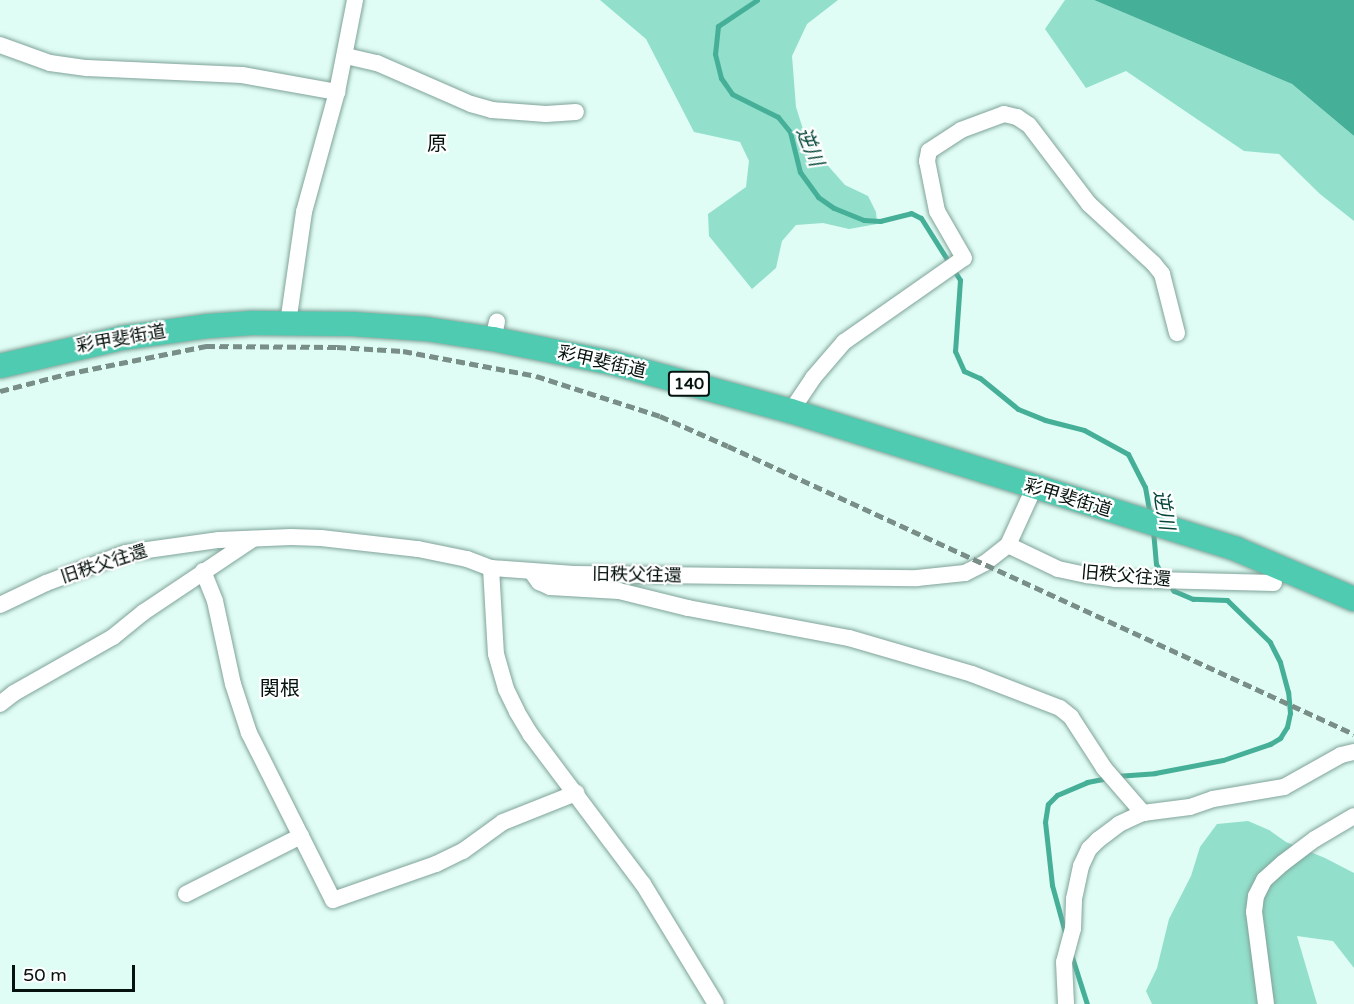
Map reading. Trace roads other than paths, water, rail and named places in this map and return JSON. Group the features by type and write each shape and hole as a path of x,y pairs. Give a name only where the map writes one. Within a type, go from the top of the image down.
{"highway":[{"name":"彩甲斐街道","path":"0,366 71,348 147,334 209,326 288,323 495,330 791,411 1236,549 1354,599"}],"street":[{"path":"288,323 304,212 346,56 355,0"},
{"path":"0,45 32,59 67,66 242,75 337,92"},
{"path":"346,56 377,63 471,104 492,110 546,114 576,112"},
{"path":"791,411 813,378 844,342 964,258 938,211 927,161 929,151 960,130 1004,114 1017,117 1029,125 1089,204 1162,273 1177,333"},
{"path":"1008,546 1034,488"},
{"path":"0,704 14,693 113,637 203,571 254,538"},
{"name":"旧秩父往還","path":"0,605 46,584 126,554 210,541 254,538 321,538 387,545 467,559 491,568 615,575 917,578 965,573 985,563 1008,546 1058,569 1115,579 1274,583"},
{"path":"491,568 491,604 496,654 506,689 531,735 643,884 716,1004"},
{"path":"203,571 215,601 239,708 249,733 333,900 436,864 463,851 503,822 576,793"},
{"path":"531,571 539,582 550,587 619,591 699,610 849,638 972,674 1060,708 1071,717 1104,768 1143,813"},
{"path":"1065,1004 1064,962 1073,929 1074,899 1081,866 1089,849 1098,840 1119,824 1143,813 1190,807 1214,799 1284,788 1341,755 1354,752"},
{"path":"1266,1004 1254,912 1260,888 1264,880 1283,863 1354,816"},
{"path":"186,894 301,836"}],"waterway":[{"name":"逆川","path":"757,0 718,26 715,54 721,78 732,94 778,117 790,132 800,172 818,197 834,208 864,220 880,221 911,213 921,218 960,280 955,351 964,371 980,378 1018,409 1045,420 1084,430 1128,454 1145,487 1150,515"},
{"name":"逆川","path":"1153,530 1156,564 1163,576"},
{"name":"逆川","path":"1116,776 1155,773 1223,760 1270,744 1280,738 1287,727 1290,713 1288,692 1280,662 1270,642 1227,600 1193,599 1174,591 1168,583"},
{"name":"逆川","path":"1066,936 1052,885 1045,822 1048,804 1057,795 1087,782 1107,778"},
{"name":"逆川","path":"1071,954 1087,1004"}],"railway":[{"path":"0,391 66,374 206,346 337,347 403,351 536,376 660,416 1354,734"}],"district":[{"name":"原","path":"437,144"},
{"name":"関根","path":"280,689"}]}
